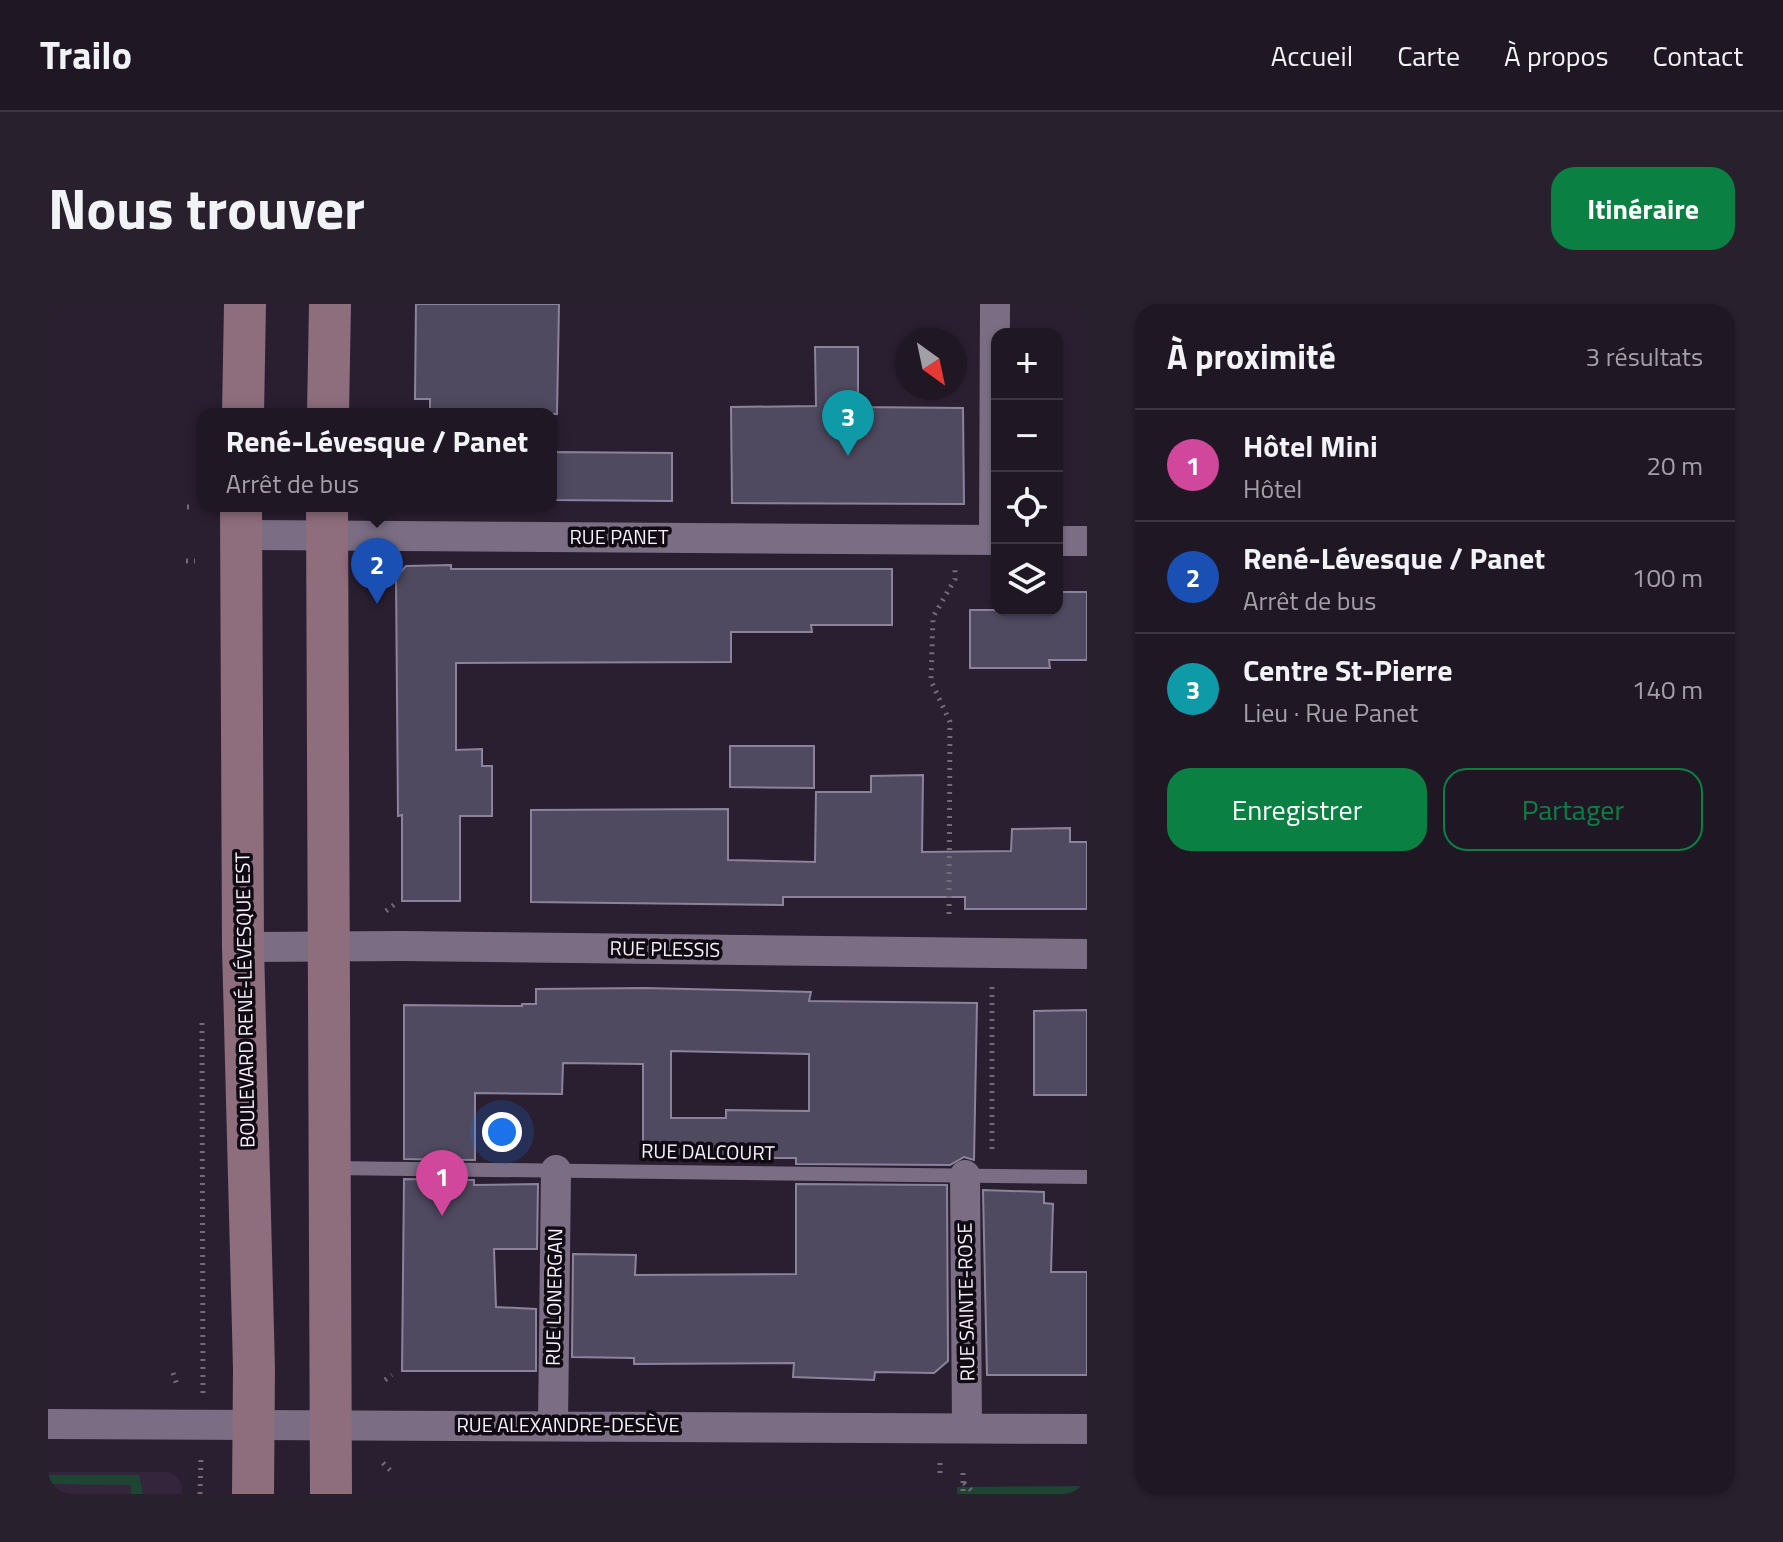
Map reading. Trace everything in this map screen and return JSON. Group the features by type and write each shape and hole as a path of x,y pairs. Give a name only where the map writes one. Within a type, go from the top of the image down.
{"main road":[{"path":"243,408 245,304"},
{"path":"328,408 330,304"},
{"name":"BOULEVARD RENÉ-LÉVESQUE EST","path":"241,521 243,947 253,1494"},
{"path":"327,521 331,1494"}],"street":[{"path":"995,304 995,472"},
{"name":"RUE PANET","path":"241,521 991,540"},
{"path":"1063,541 1087,541"},
{"name":"RUE PLESSIS","path":"243,947 1087,954"},
{"name":"RUE LONERGAN","path":"553,1425 556,1170"},
{"name":"RUE SAINTE-ROSE","path":"967,1428 978,1176"},
{"name":"RUE ALEXANDRE-DESÈVE","path":"48,1424 1087,1429"}],"lane":[{"name":"RUE DALCOURT","path":"329,1168 1087,1177"}],"path":[{"path":"187,507 195,507"},
{"path":"186,561 195,561"},
{"path":"949,914 950,722 931,681 933,617 955,579 955,562"},
{"path":"386,911 395,904"},
{"path":"978,1176 992,987"},
{"path":"200,1494 203,1425 202,1013"},
{"path":"173,1373 177,1385"},
{"path":"385,1380 392,1375"},
{"path":"940,1461 940,1473"},
{"path":"383,1463 390,1470"},
{"path":"963,1473 963,1494"},
{"path":"964,1482 975,1494"}],"shaded area":[{"path":"48,1472 169,1472 182,1485 182,1494 48,1494"}],"green space":[{"path":"48,1475 139,1475 143,1494 131,1494 131,1485 48,1484"},
{"path":"1087,1486 1087,1494 957,1494 957,1487"}],"building":[{"path":"416,304 559,304 557,414 557,408 430,408 430,399 415,399"},
{"path":"815,347 858,347 858,407 963,408 964,504 732,503 731,407 816,406"},
{"path":"557,452 672,453 672,501 557,500"},
{"path":"451,565 451,569 892,569 892,625 811,625 812,632 731,632 731,662 456,663 456,750 482,749 482,766 492,766 492,816 460,816 460,901 402,901 402,815 398,816 396,577 406,566"},
{"path":"1063,592 1087,592 1087,660 1049,660 1050,668 970,668 970,610 991,610 991,616 1063,616"},
{"path":"730,746 814,746 814,788 730,787"},
{"path":"923,775 922,852 1011,851 1012,829 1070,828 1070,842 1087,842 1087,909 965,909 965,897 783,897 783,905 531,902 531,810 728,809 728,860 815,862 816,792 871,792 871,776"},
{"path":"536,989 811,992 809,1001 977,1003 974,1160 964,1157 950,1165 796,1164 796,1158 643,1158 643,1064 563,1063 562,1094 475,1093 475,1160 404,1159 404,1005 522,1006 536,1004","holes":["671,1051 809,1054 809,1111 726,1110 726,1118 671,1118"]},
{"path":"1087,1010 1087,1095 1034,1095 1034,1011"},
{"path":"404,1179 474,1180 474,1185 538,1184 537,1249 494,1249 496,1307 536,1309 536,1371 402,1371"},
{"path":"796,1184 947,1185 948,1361 934,1373 875,1372 874,1380 793,1377 794,1363 634,1364 634,1358 572,1357 573,1254 636,1255 635,1275 796,1274"},
{"path":"983,1190 1044,1192 1044,1203 1053,1204 1051,1272 1087,1272 1087,1375 987,1375"}],"place":[{"name":"Centre St-Pierre","path":"848,456"},
{"name":"René-Lévesque / Panet","path":"377,604"},
{"name":"Hôtel Mini","path":"442,1216"}]}
